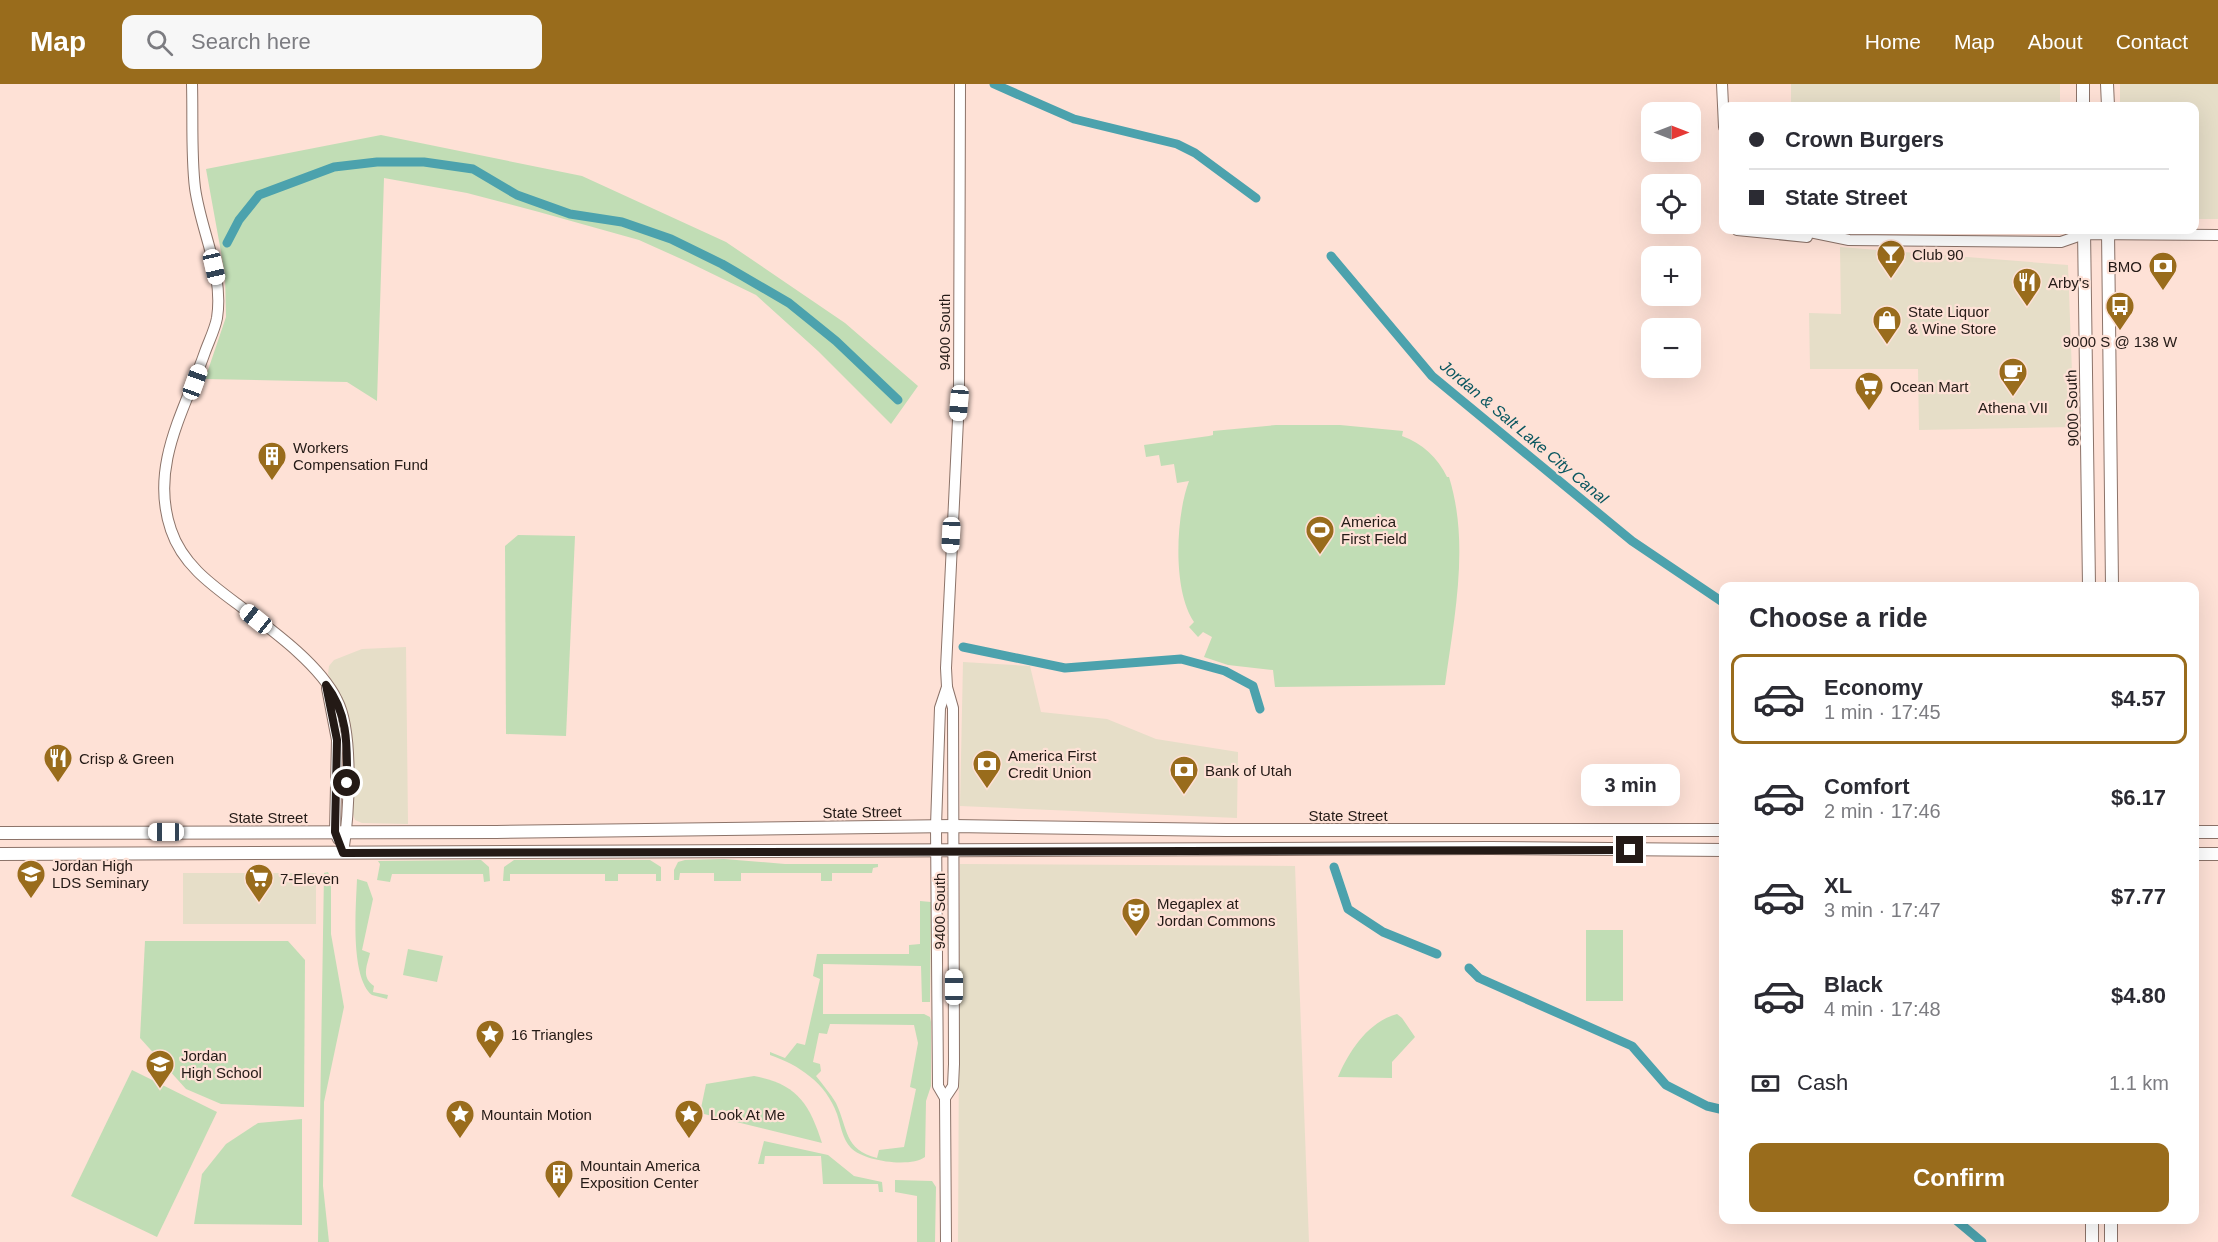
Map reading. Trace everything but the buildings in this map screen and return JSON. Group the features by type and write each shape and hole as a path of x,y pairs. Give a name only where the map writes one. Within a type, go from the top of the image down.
{"main road":[{"path":"2083,84 2084,102"},
{"path":"2108,84 2108,102"},
{"name":"9000 South","path":"2080,234 2089,582"},
{"path":"2108,234 2112,582"},
{"name":"State Street","path":"0,833 936,826 1268,830 1719,830"},
{"path":"2199,832 2218,832"},
{"path":"0,854 954,852 1490,848 1719,850"},
{"path":"2199,854 2218,854"},
{"path":"2092,1224 2092,1242"},
{"path":"2110,1224 2111,1242"}],"street":[{"path":"192,84 195,188 218,287 217,319 171,440 164,467 166,508 171,531 187,562 215,588 301,654 337,699 346,728 341,832 343,853"},
{"name":"9400 South","path":"946,1242 945,1098 938,1086 936,826 940,708 947,687 950,558 959,399 960,84"},
{"path":"1722,84 1724,102"},
{"path":"1722,84 1723,102"},
{"path":"1771,234 1821,240 2065,242 2076,234"},
{"path":"1820,234 1849,240"},
{"path":"2181,234 2218,235"},
{"name":"9400 South","path":"945,1098 953,1086 954,1064 953,708 947,687"}],"shaded area":[{"path":"1791,84 2060,84 2060,102 1791,102"},
{"path":"2120,84 2218,84 2218,219 2199,219 2199,102 2120,102"},
{"path":"1840,247 2068,265 2074,427 1919,430 1918,369 1810,369 1809,313 1841,314"},
{"path":"406,647 408,824 362,823 355,820 353,814 352,762 337,690 328,674 329,666 334,660 362,649"},
{"path":"963,662 1030,666 1041,712 1107,719 1156,739 1238,752 1237,818 960,806"},
{"path":"960,864 1295,866 1309,1242 958,1242"},
{"path":"183,873 316,873 316,924 183,924"}],"green space":[{"path":"381,135 582,176 726,242 845,323 918,386 891,424 818,351 756,295 688,262 639,240 539,212 467,193 384,178 377,401 347,382 205,379 226,317 225,274 206,169"},
{"name":"America First Field","path":"1276,425 1340,425 1403,431 1402,436 1429,452 1449,477 1455,502 1459,555 1456,607 1445,685 1275,687 1273,670 1228,665 1204,657 1212,637 1203,632 1198,637 1189,627 1194,622 1187,608 1179,572 1181,513 1189,481 1177,483 1174,464 1161,466 1159,455 1146,457 1144,445 1209,436 1213,435 1213,431"},
{"path":"518,535 575,536 566,736 506,734 505,546"},
{"path":"724,859 785,864 878,864 878,867 873,868 872,873 832,873 832,881 821,881 821,873 741,873 741,881 714,881 714,873 680,873 679,880 674,880 674,870 678,862"},
{"path":"481,860 489,867 490,881 484,882 483,874 392,874 390,882 377,880 380,864 378,861"},
{"path":"514,860 650,860 661,867 661,881 656,881 656,874 618,874 618,881 605,881 605,874 510,874 510,881 503,881 504,867"},
{"path":"328,872 331,879 331,934 344,1007 324,1102 323,1186 329,1242 318,1242 324,873"},
{"path":"357,879 367,882 373,899 362,950 370,953 367,979 374,986 373,992 388,995 387,999 372,995 365,986 360,973 356,941"},
{"path":"920,901 931,902 930,1002 922,1002 921,966 823,964 823,1014 924,1014 930,1017 931,1086 926,1101 925,1157 909,1162 887,1162 857,1153 851,1148 832,1103 819,1084 791,1064 770,1055 770,1052 785,1058 797,1043 805,1045 820,979 813,976 817,954 909,954 909,945 920,944","holes":["830,1024 914,1025 918,1043 910,1087 916,1089 904,1147 879,1150 877,1158 858,1150 853,1144 836,1103 816,1076 821,1071 820,1064 813,1062 819,1033 827,1034"]},
{"path":"1586,930 1623,930 1623,1001 1586,1001"},
{"path":"145,941 288,941 305,960 304,1107 221,1104 186,1089 140,1038"},
{"path":"408,949 443,956 437,982 403,975"},
{"path":"1397,1014 1415,1037 1392,1062 1392,1078 1338,1077 1348,1057 1368,1031"},
{"path":"132,1070 217,1112 157,1237 71,1196"},
{"path":"754,1076 781,1084 791,1090 806,1106 822,1143 700,1113 706,1084"},
{"path":"302,1119 302,1225 194,1224 202,1174 226,1144 258,1123"},
{"path":"764,1141 828,1155 854,1176 882,1182 883,1192 879,1192 878,1184 823,1184 821,1156 765,1156 764,1164 758,1164"},
{"path":"895,1180 932,1181 936,1187 935,1242 917,1242 917,1196 895,1192"}],"waterway":[{"name":"Jordan & Salt Lake City Canal","path":"994,84 1074,119 1177,144 1195,153 1256,198"},
{"path":"227,243 239,220 259,195 334,167 377,162 424,162 473,169 517,195 570,214 622,222 671,239 722,264 789,303 836,341 898,400"},
{"name":"Jordan & Salt Lake City Canal","path":"1331,256 1432,376 1632,541 1719,600"},
{"path":"963,647 1065,668 1181,659 1225,671 1253,686 1260,709"},
{"path":"1334,867 1348,909 1383,932 1437,954"},
{"path":"1469,968 1479,978 1632,1046 1666,1085 1707,1106 1719,1109"},
{"path":"1961,1224 1982,1242"}],"place":[{"name":"Club 90","path":"1891,280"},
{"name":"BMO","path":"2163,292"},
{"name":"Arby's","path":"2027,308"},
{"name":"9000 S @ 138 W","path":"2120,332"},
{"name":"State Liquor & Wine Store","path":"1887,346"},
{"name":"Athena VII","path":"2013,398"},
{"name":"Ocean Mart","path":"1869,412"},
{"name":"Workers Compensation Fund","path":"272,482"},
{"name":"America First Field","path":"1320,556"},
{"name":"Crisp & Green","path":"58,784"},
{"name":"America First Credit Union","path":"987,790"},
{"name":"Bank of Utah","path":"1184,796"},
{"name":"Jordan High LDS Seminary","path":"31,900"},
{"name":"7-Eleven","path":"259,904"},
{"name":"Megaplex at Jordan Commons","path":"1136,938"},
{"name":"16 Triangles","path":"490,1060"},
{"name":"Jordan High School","path":"160,1090"},
{"name":"Mountain Motion","path":"460,1140"},
{"name":"Look At Me","path":"689,1140"},
{"name":"Mountain America Exposition Center","path":"559,1200"}],"route":[{"path":"347,783 346,728 337,699 326,685 337,740 335,832 343,853 1490,848 1630,850"}]}
